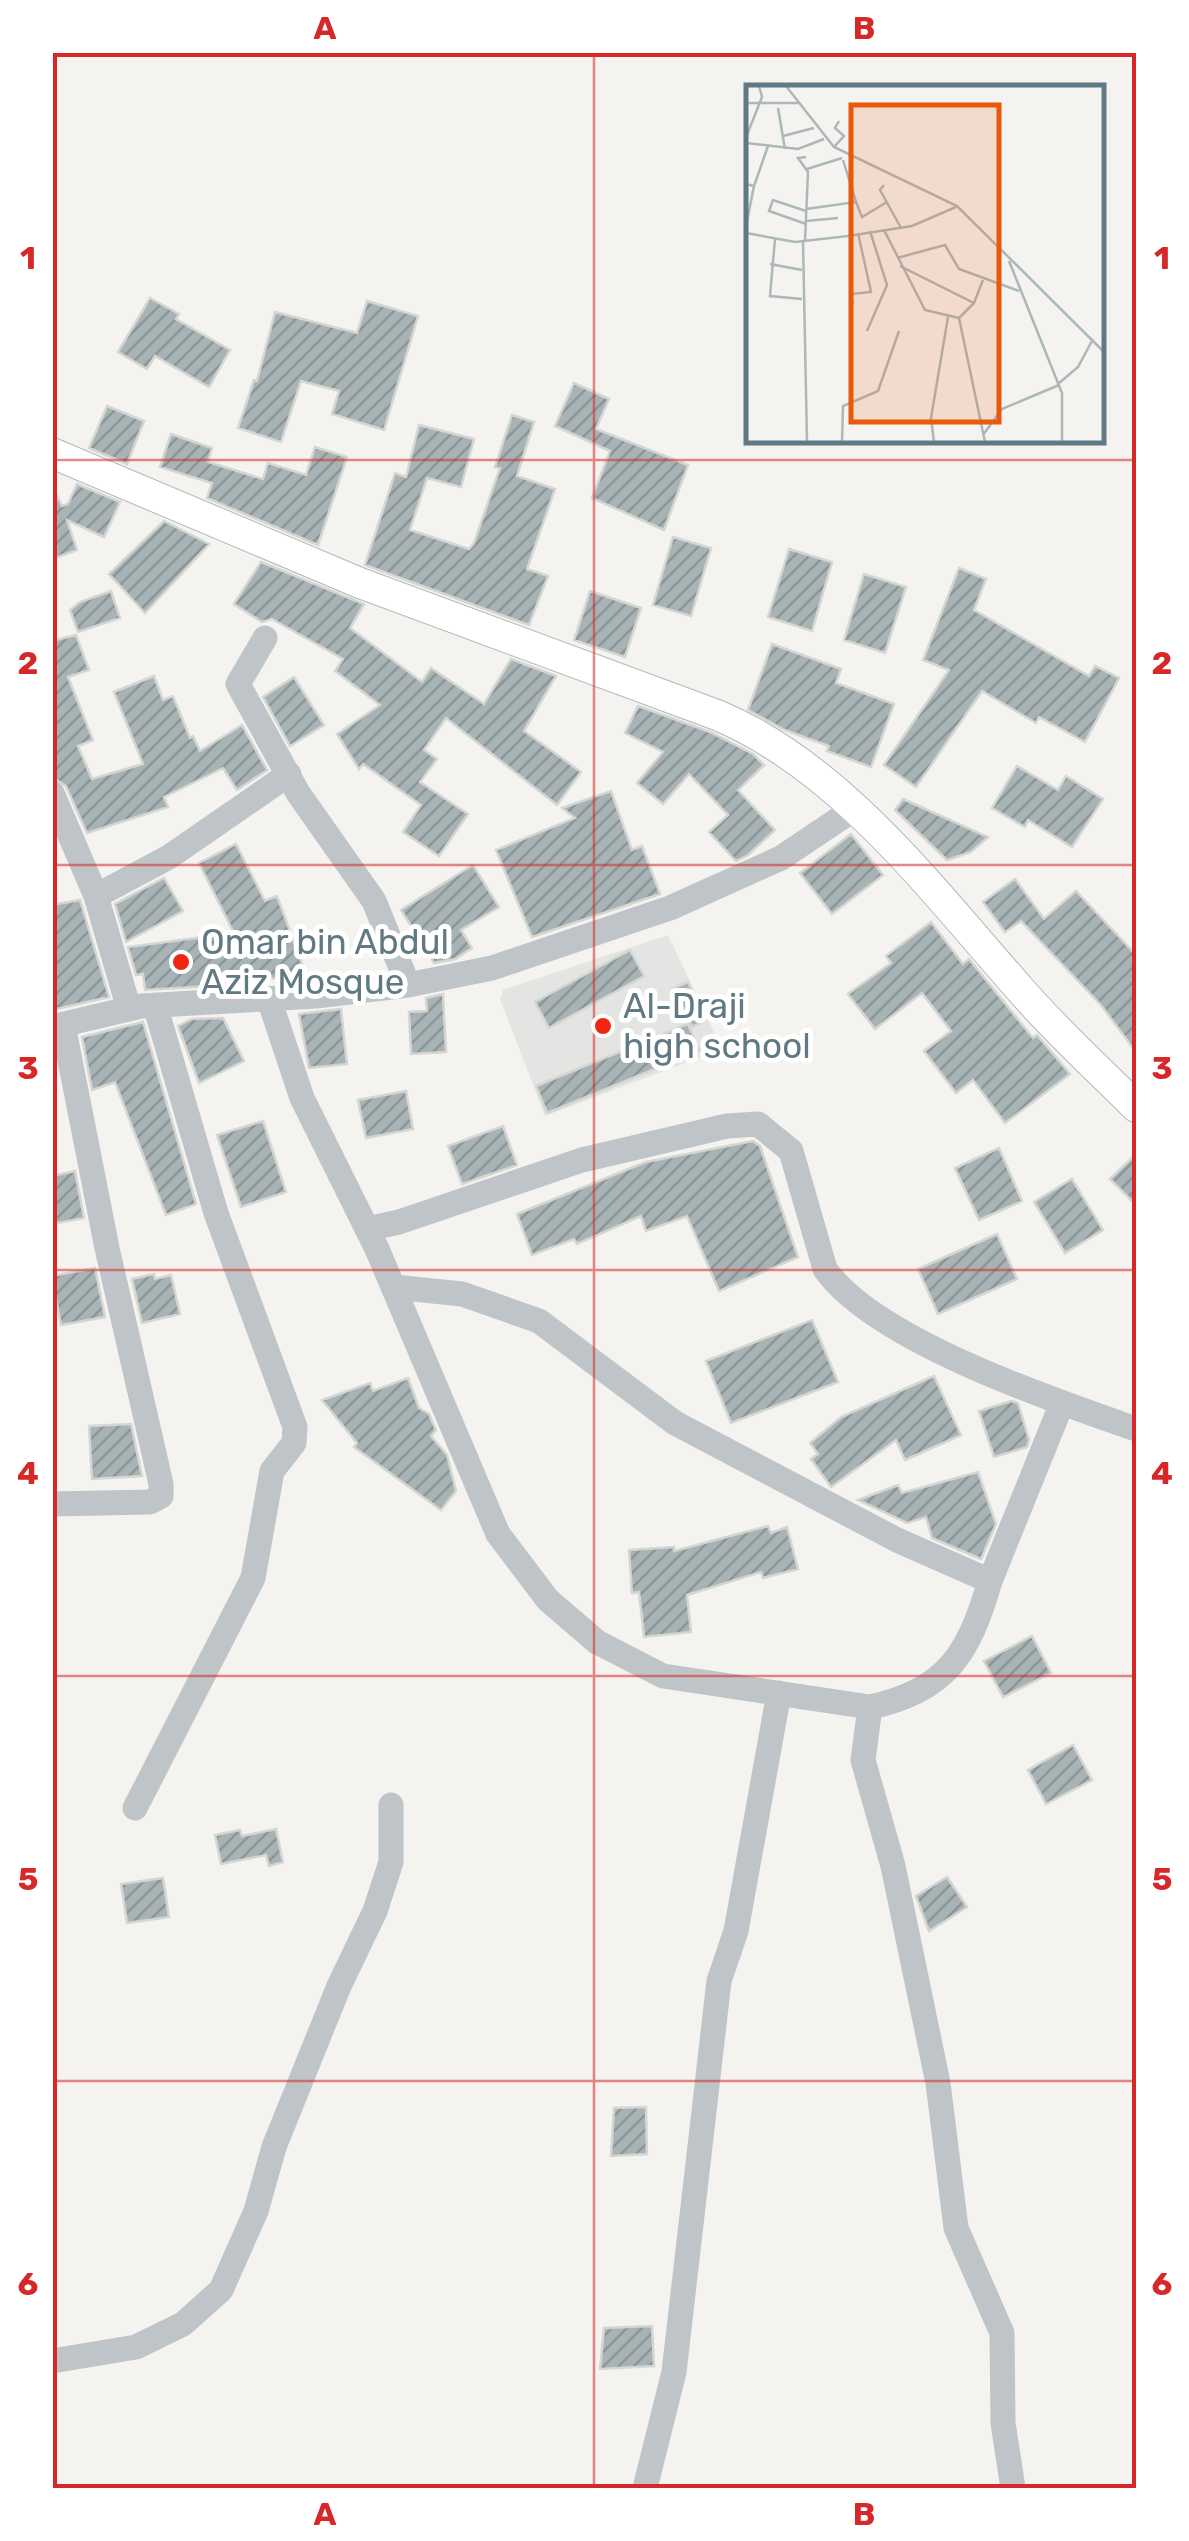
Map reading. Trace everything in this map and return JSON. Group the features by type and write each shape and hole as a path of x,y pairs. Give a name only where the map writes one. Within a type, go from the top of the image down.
{"main road":[{"path":"52,453 360,583 772,740 854,810 1136,1107"},
{"path":"974,936 1026,978 1136,1085"}],"street":[{"path":"265,638 238,684 288,774 374,901 408,985"},
{"path":"96,896 169,857 288,774"},
{"path":"52,793 96,896 129,1009"},
{"path":"52,1504 150,1502 160,1496 161,1484 58,1026 155,1005 408,985 492,968 670,908 781,858 854,810"},
{"path":"269,998 302,1098 394,1287 498,1534 548,1600 597,1642 663,1676 870,1707 900,1701 936,1684 978,1622 990,1581 1062,1403"},
{"path":"135,1808 253,1578 272,1471 294,1443 295,1427 216,1212 155,1005"},
{"path":"367,1228 398,1222 582,1160 727,1126 758,1124 791,1151 825,1270 834,1283 872,1311 955,1358 1136,1429"},
{"path":"394,1287 462,1294 538,1320 675,1423 897,1540 990,1581"},
{"path":"645,2488 674,2372 720,1981 736,1931 779,1693"},
{"path":"870,1707 863,1760 893,1866 938,2083 956,2228 1002,2334 1003,2423 1013,2488"},
{"path":"52,2360 136,2348 183,2324 220,2290 256,2210 274,2147 339,1986 375,1912 391,1862 391,1805"}],"shaded area":[{"name":"Al-Draji high school","path":"668,935 722,1049 545,1116 500,999 503,990"}],"building":[{"path":"150,298 179,314 176,319 230,350 209,387 155,356 147,369 118,352"},
{"path":"367,301 418,316 384,430 332,414 339,391 301,381 281,442 238,428 254,380 257,381 275,312 357,333"},
{"path":"574,383 609,399 596,429 688,465 664,530 592,498 610,451 555,426"},
{"path":"107,406 144,421 127,464 89,448"},
{"path":"512,415 534,422 517,476 555,489 527,569 548,576 529,625 365,565 395,473 406,477 419,425 474,439 461,487 427,478 410,530 469,549 500,468 495,467"},
{"path":"171,434 212,448 208,462 263,479 268,463 306,475 315,447 347,457 318,545 207,498 212,483 160,467"},
{"path":"77,484 120,502 104,537 67,520 77,550 52,559 52,486 62,506 68,504"},
{"path":"164,521 209,544 145,613 109,574"},
{"path":"673,537 711,548 691,616 653,605"},
{"path":"789,549 832,562 812,631 768,617"},
{"path":"261,562 364,604 350,628 422,682 431,668 484,704 511,659 556,676 524,731 581,772 557,805 446,718 424,750 437,759 420,782 468,814 439,856 403,832 421,805 363,764 359,769 337,734 380,705 335,671 343,659 272,619 262,622 234,604"},
{"path":"959,568 986,579 974,610 1089,676 1095,666 1119,678 1085,742 1039,717 1036,723 982,691 916,787 884,765 949,670 923,660"},
{"path":"864,574 906,587 885,653 844,640"},
{"path":"111,591 120,618 78,632 70,610 80,602"},
{"path":"590,591 641,608 625,657 574,640"},
{"path":"76,635 89,670 68,677 93,740 78,746 92,779 143,764 114,692 154,676 163,700 173,696 190,738 193,736 200,751 242,725 267,770 237,790 223,768 164,797 168,807 87,833 66,786 52,777 52,641"},
{"path":"772,644 841,669 836,683 894,704 871,767 827,751 829,746 785,730 748,710"},
{"path":"294,677 324,725 290,746 263,697"},
{"path":"638,706 710,732 753,754 764,765 738,790 775,830 748,855 736,861 709,832 728,815 689,774 663,804 637,783 663,752 625,733"},
{"path":"1017,766 1058,790 1066,776 1103,799 1072,847 1028,820 1025,827 992,808"},
{"path":"611,791 632,850 642,846 660,894 532,937 496,850 575,818 562,808"},
{"path":"903,799 988,837 971,852 947,860 895,810"},
{"path":"851,834 883,875 832,914 800,873"},
{"path":"236,844 265,901 277,896 304,969 283,977 225,985 145,990 143,974 136,975 128,947 234,933 199,863"},
{"path":"473,865 499,907 461,930 472,948 455,959 434,963 401,910"},
{"path":"164,878 183,911 126,942 115,904"},
{"path":"1015,879 1044,919 1076,891 1136,955 1136,1052 1101,1005 1021,921 1005,932 983,902"},
{"path":"80,900 109,997 52,1010 52,905"},
{"path":"931,922 963,964 969,959 1033,1038 1037,1035 1070,1074 1005,1123 973,1080 956,1093 924,1051 951,1031 922,993 875,1029 848,994 891,963 886,956"},
{"path":"630,950 644,976 549,1028 535,1002"},
{"path":"688,982 705,1021 692,1027 674,988"},
{"path":"443,994 446,1052 411,1054 409,1012 427,1011 426,998"},
{"path":"341,1009 347,1064 309,1068 299,1014"},
{"path":"223,1018 244,1061 199,1083 178,1026 192,1019"},
{"path":"143,1022 196,1204 166,1215 115,1082 92,1090 82,1037"},
{"path":"688,1024 699,1051 547,1113 536,1086"},
{"path":"406,1091 413,1129 366,1138 358,1100"},
{"path":"263,1121 286,1192 241,1207 217,1135"},
{"path":"503,1126 517,1165 462,1184 448,1146"},
{"path":"753,1141 760,1146 798,1257 719,1291 687,1216 646,1231 641,1216 577,1244 574,1239 532,1255 517,1214 646,1162"},
{"path":"999,1148 1022,1201 979,1220 955,1168"},
{"path":"1136,1154 1136,1205 1110,1179"},
{"path":"75,1171 84,1218 52,1224 52,1176"},
{"path":"1072,1179 1103,1230 1065,1253 1034,1202"},
{"path":"997,1234 1017,1279 938,1314 918,1269"},
{"path":"95,1268 105,1317 61,1325 52,1276"},
{"path":"154,1274 155,1279 171,1275 180,1314 142,1323 132,1279"},
{"path":"812,1320 838,1382 731,1423 706,1361"},
{"path":"934,1376 961,1435 905,1460 896,1440 831,1487 811,1459 818,1454 810,1443 841,1417"},
{"path":"408,1378 419,1408 429,1414 436,1430 431,1436 447,1455 456,1491 441,1510 354,1447 357,1443 322,1400 370,1383 373,1391"},
{"path":"1011,1401 1018,1403 1029,1440 1027,1447 994,1457 979,1411"},
{"path":"131,1424 142,1476 92,1479 89,1426"},
{"path":"978,1472 996,1524 981,1559 932,1538 926,1517 907,1523 858,1500 898,1485 902,1493"},
{"path":"768,1526 771,1533 787,1527 798,1569 763,1578 761,1572 687,1595 691,1632 644,1637 639,1592 632,1593 629,1550 674,1547 674,1551"},
{"path":"1032,1636 1051,1673 1003,1697 984,1661"},
{"path":"1073,1745 1092,1780 1046,1804 1028,1770"},
{"path":"276,1829 283,1862 269,1866 266,1855 221,1864 215,1835 240,1830 242,1836"},
{"path":"947,1877 967,1907 929,1931 916,1896"},
{"path":"163,1878 169,1917 127,1923 121,1884"},
{"path":"646,2107 647,2154 611,2156 614,2108"},
{"path":"652,2326 654,2366 600,2369 604,2328"}],"place":[{"name":"Omar bin Abdul Aziz Mosque","path":"181,962"},
{"name":"Al-Draji high school","path":"603,1026"}]}
